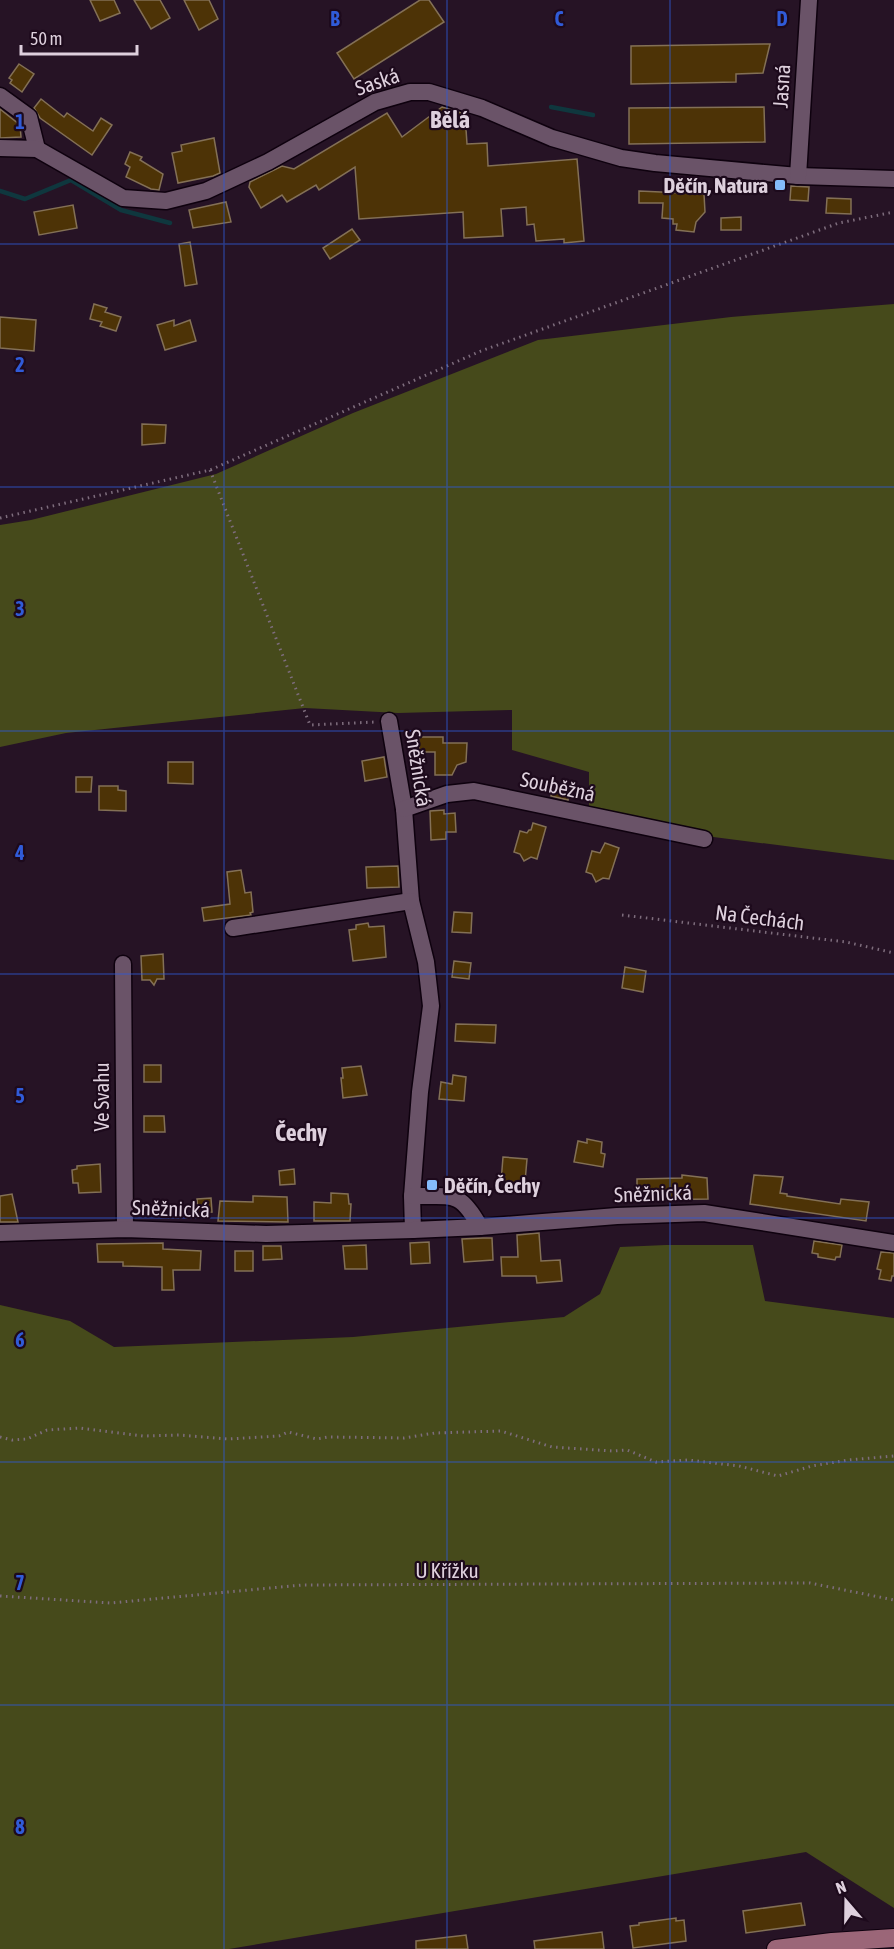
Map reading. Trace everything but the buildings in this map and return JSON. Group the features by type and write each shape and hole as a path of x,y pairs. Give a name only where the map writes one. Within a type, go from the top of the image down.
{"main road":[{"path":"776,1949 894,1938"}],"street":[{"name":"Jasná","path":"798,176 809,0"},
{"name":"Saská","path":"37,149 123,198 166,201 206,191 268,162 375,102 410,92 429,92 482,108 552,138 621,158 798,176 894,179"},
{"path":"0,96 29,117 37,149 0,148"},
{"name":"Sněžnická","path":"389,721 404,808 411,901 426,962 431,1006 420,1092 412,1196 413,1230"},
{"name":"Souběžná","path":"404,808 447,794 474,791 704,839"},
{"path":"233,928 411,901"},
{"name":"Ve Svahu","path":"123,964 125,1230"},
{"path":"412,1196 455,1197 469,1207 480,1227"},
{"name":"Sněžnická","path":"0,1233 125,1230 266,1234 413,1230 617,1216 704,1213 894,1244"}],"path":[{"path":"0,518 210,470 481,351 838,223 894,212"},
{"name":"Sněžnická","path":"210,470 310,725 389,721"},
{"name":"Na Čechách","path":"622,915 846,942 894,953"},
{"path":"0,1437 12,1440 27,1438 47,1430 80,1428 142,1436 180,1435 228,1439 279,1436 288,1432 317,1439 328,1437 404,1438 470,1430 501,1431 552,1447 627,1450 656,1462 688,1460 740,1466 778,1476 830,1463 894,1456"},
{"name":"U Křížku","path":"0,1596 111,1603 302,1585 810,1583 894,1600"}],"green space":[{"path":"894,304 894,860 589,821 589,772 512,750 512,710 398,713 305,708 66,733 0,747 0,525 31,520 216,474 353,413 538,340 731,317"},
{"path":"753,1245 765,1301 894,1318 894,1908 806,1852 229,1949 0,1949 0,1305 70,1321 114,1347 353,1337 564,1317 600,1294 620,1247"}],"waterway":[{"path":"551,107 593,115"},
{"path":"0,191 25,199 71,180 121,210 170,223"}],"place":[{"name":"Děčín, Natura","path":"780,185"},
{"name":"Děčín, Čechy","path":"432,1185"}],"district":[{"name":"Bělá","path":"450,119"},
{"name":"Čechy","path":"301,1132"}]}
